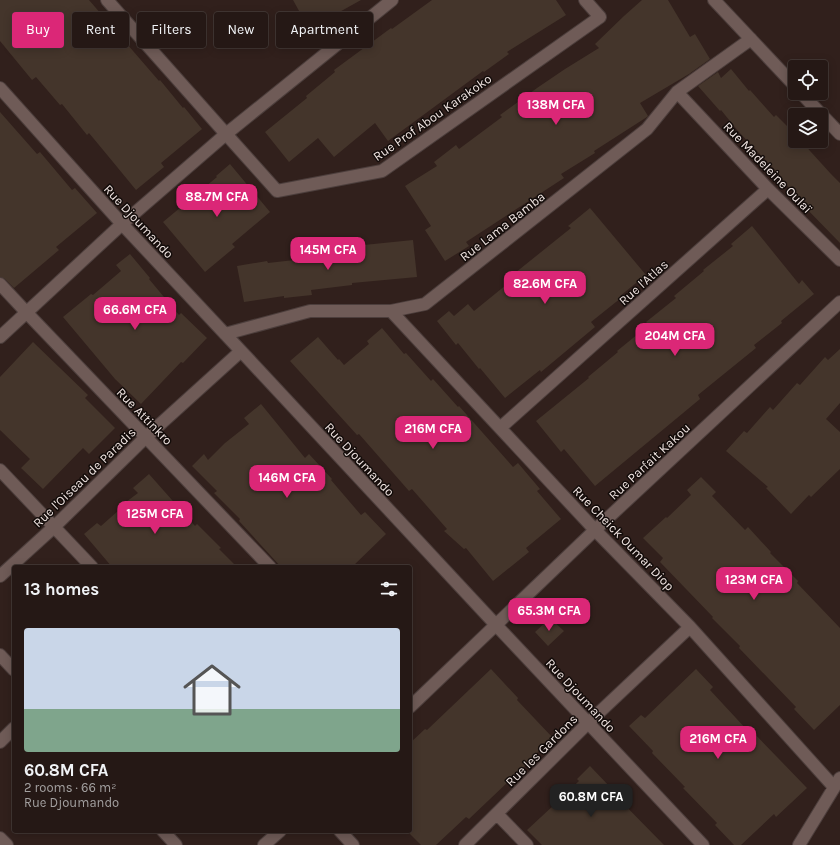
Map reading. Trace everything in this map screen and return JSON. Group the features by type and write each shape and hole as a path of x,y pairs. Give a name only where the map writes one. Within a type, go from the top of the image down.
{"street":[{"path":"0,338 122,224 226,134 392,0"},
{"name":"Rue Prof Abou Karakoko","path":"109,1 226,134 278,190 382,171 600,16 585,0"},
{"path":"714,0 788,79"},
{"name":"Rue Lama Bamba","path":"225,334 310,311 391,311 425,304 647,129 677,92 751,39"},
{"name":"Rue Djoumando","path":"0,88 122,224 703,845"},
{"name":"Rue Madeleine Oulaï","path":"677,92 768,189 840,260"},
{"path":"808,100 840,134"},
{"name":"Rue l'Atlas","path":"500,428 768,189"},
{"name":"Rue Attinkro","path":"0,284 268,565"},
{"name":"Rue Parfait Kakou","path":"412,705 595,530 840,302"},
{"name":"Rue Cheick Oumar Diop","path":"391,311 595,530 690,627 837,782"},
{"name":"Rue l'Oiseau de Paradis","path":"12,565 54,527 146,436 241,351"},
{"path":"0,470 90,565"},
{"name":"Rue l'Oiseau de Paradis","path":"0,576 12,565"},
{"name":"Rue les Gardons","path":"465,845 588,723 690,627"},
{"path":"0,655 12,668"},
{"path":"0,742 12,730"},
{"path":"799,845 837,782"},
{"path":"497,814 527,845"},
{"path":"165,833 176,845"},
{"path":"264,845 278,833"},
{"path":"342,833 354,845"},
{"path":"0,838 7,845"}],"building":[{"path":"0,0 89,0 99,12 72,12 72,48 129,48 129,46 202,129 161,163 164,167 136,190 89,133 87,135 62,104 60,105 36,77 32,80 0,41"},
{"path":"293,0 361,0 339,12 300,12"},
{"path":"432,0 556,0 566,15 507,52 509,54 484,72 483,71 388,141 375,123 334,157 318,138 289,162 265,132 307,98 306,96 335,72 334,70 364,48 373,48 373,41 391,28 392,29"},
{"path":"642,0 668,0 690,37 695,34 710,59 689,74 640,103 648,116 647,117 594,151 595,153 561,174 564,178 466,242 469,246 445,261 425,230 431,226 405,186 437,166 434,162 456,145 459,149 502,117 500,115 537,88 599,48 595,44"},
{"path":"731,69 749,91 750,90 774,117 776,115 788,127 788,148 807,148 840,183 840,243 801,203 802,202 774,171 775,170 698,86 718,72 721,78"},
{"path":"0,112 37,154 40,152 72,190 75,188 97,213 56,247 59,250 14,288 5,279 0,277"},
{"path":"230,164 270,212 232,244 235,247 205,272 163,222 217,177 216,176"},
{"path":"590,208 646,275 620,296 621,298 591,322 595,327 541,372 540,370 505,398 458,343 456,345 437,321 449,311 454,316 468,304 474,311 512,280 510,277 571,228 568,226"},
{"path":"752,226 799,284 802,280 814,294 781,321 782,323 754,345 756,348 698,395 700,399 595,486 564,449 561,452 536,421 589,378 588,377 618,352 617,351 649,325 646,322 676,298 674,296 733,246 731,244"},
{"path":"413,240 417,277 352,283 352,285 311,290 312,295 284,298 284,296 244,302 237,266 267,261 268,263 321,257 320,252 354,248 354,246"},
{"path":"130,254 179,315 181,313 207,338 183,363 181,362 141,404 115,379 63,317 91,294 93,295 121,271 116,265"},
{"path":"382,328 404,354 406,353 431,381 433,379 458,407 459,406 513,467 518,463 540,489 537,491 561,519 526,548 529,552 493,581 466,548 464,549 444,531 447,529 412,489 409,491 359,434 357,435 290,361 318,337 344,365 369,344 367,341"},
{"path":"33,342 88,395 85,398 115,428 89,454 83,448 43,489 21,468 30,459 0,430 0,377"},
{"path":"840,349 840,403 826,419 840,432 840,469 811,497 809,495 791,514 766,488 768,487 726,451 744,431 747,433 770,407 773,410 797,383 800,385 825,357 828,360"},
{"path":"261,404 305,458 309,454 332,479 331,480 361,515 365,512 386,534 354,565 279,565 239,521 240,519 214,493 217,491 192,466 204,454 208,460 225,443 249,424 244,418"},
{"path":"149,474 195,526 197,524 221,548 219,549 235,565 110,565 84,534 97,523 101,526 127,503 126,502 138,493 133,488"},
{"path":"701,477 716,492 712,496 745,530 748,527 771,552 770,553 798,581 797,583 840,628 840,705 814,730 794,709 796,707 739,648 740,646 660,562 663,558 643,538 691,495 687,490"},
{"path":"550,618 564,631 548,646 535,632"},
{"path":"491,669 518,698 517,700 553,738 469,819 466,817 436,845 421,845 410,834 412,833 412,741 425,729 427,730"},
{"path":"696,669 713,687 710,690 748,731 750,729 807,788 776,817 774,814 741,845 734,845 715,825 717,823 683,788 685,787 652,753 653,751 629,726 641,715 645,718"},
{"path":"590,766 611,788 610,790 664,845 542,845 527,830 579,781 577,779"}]}
